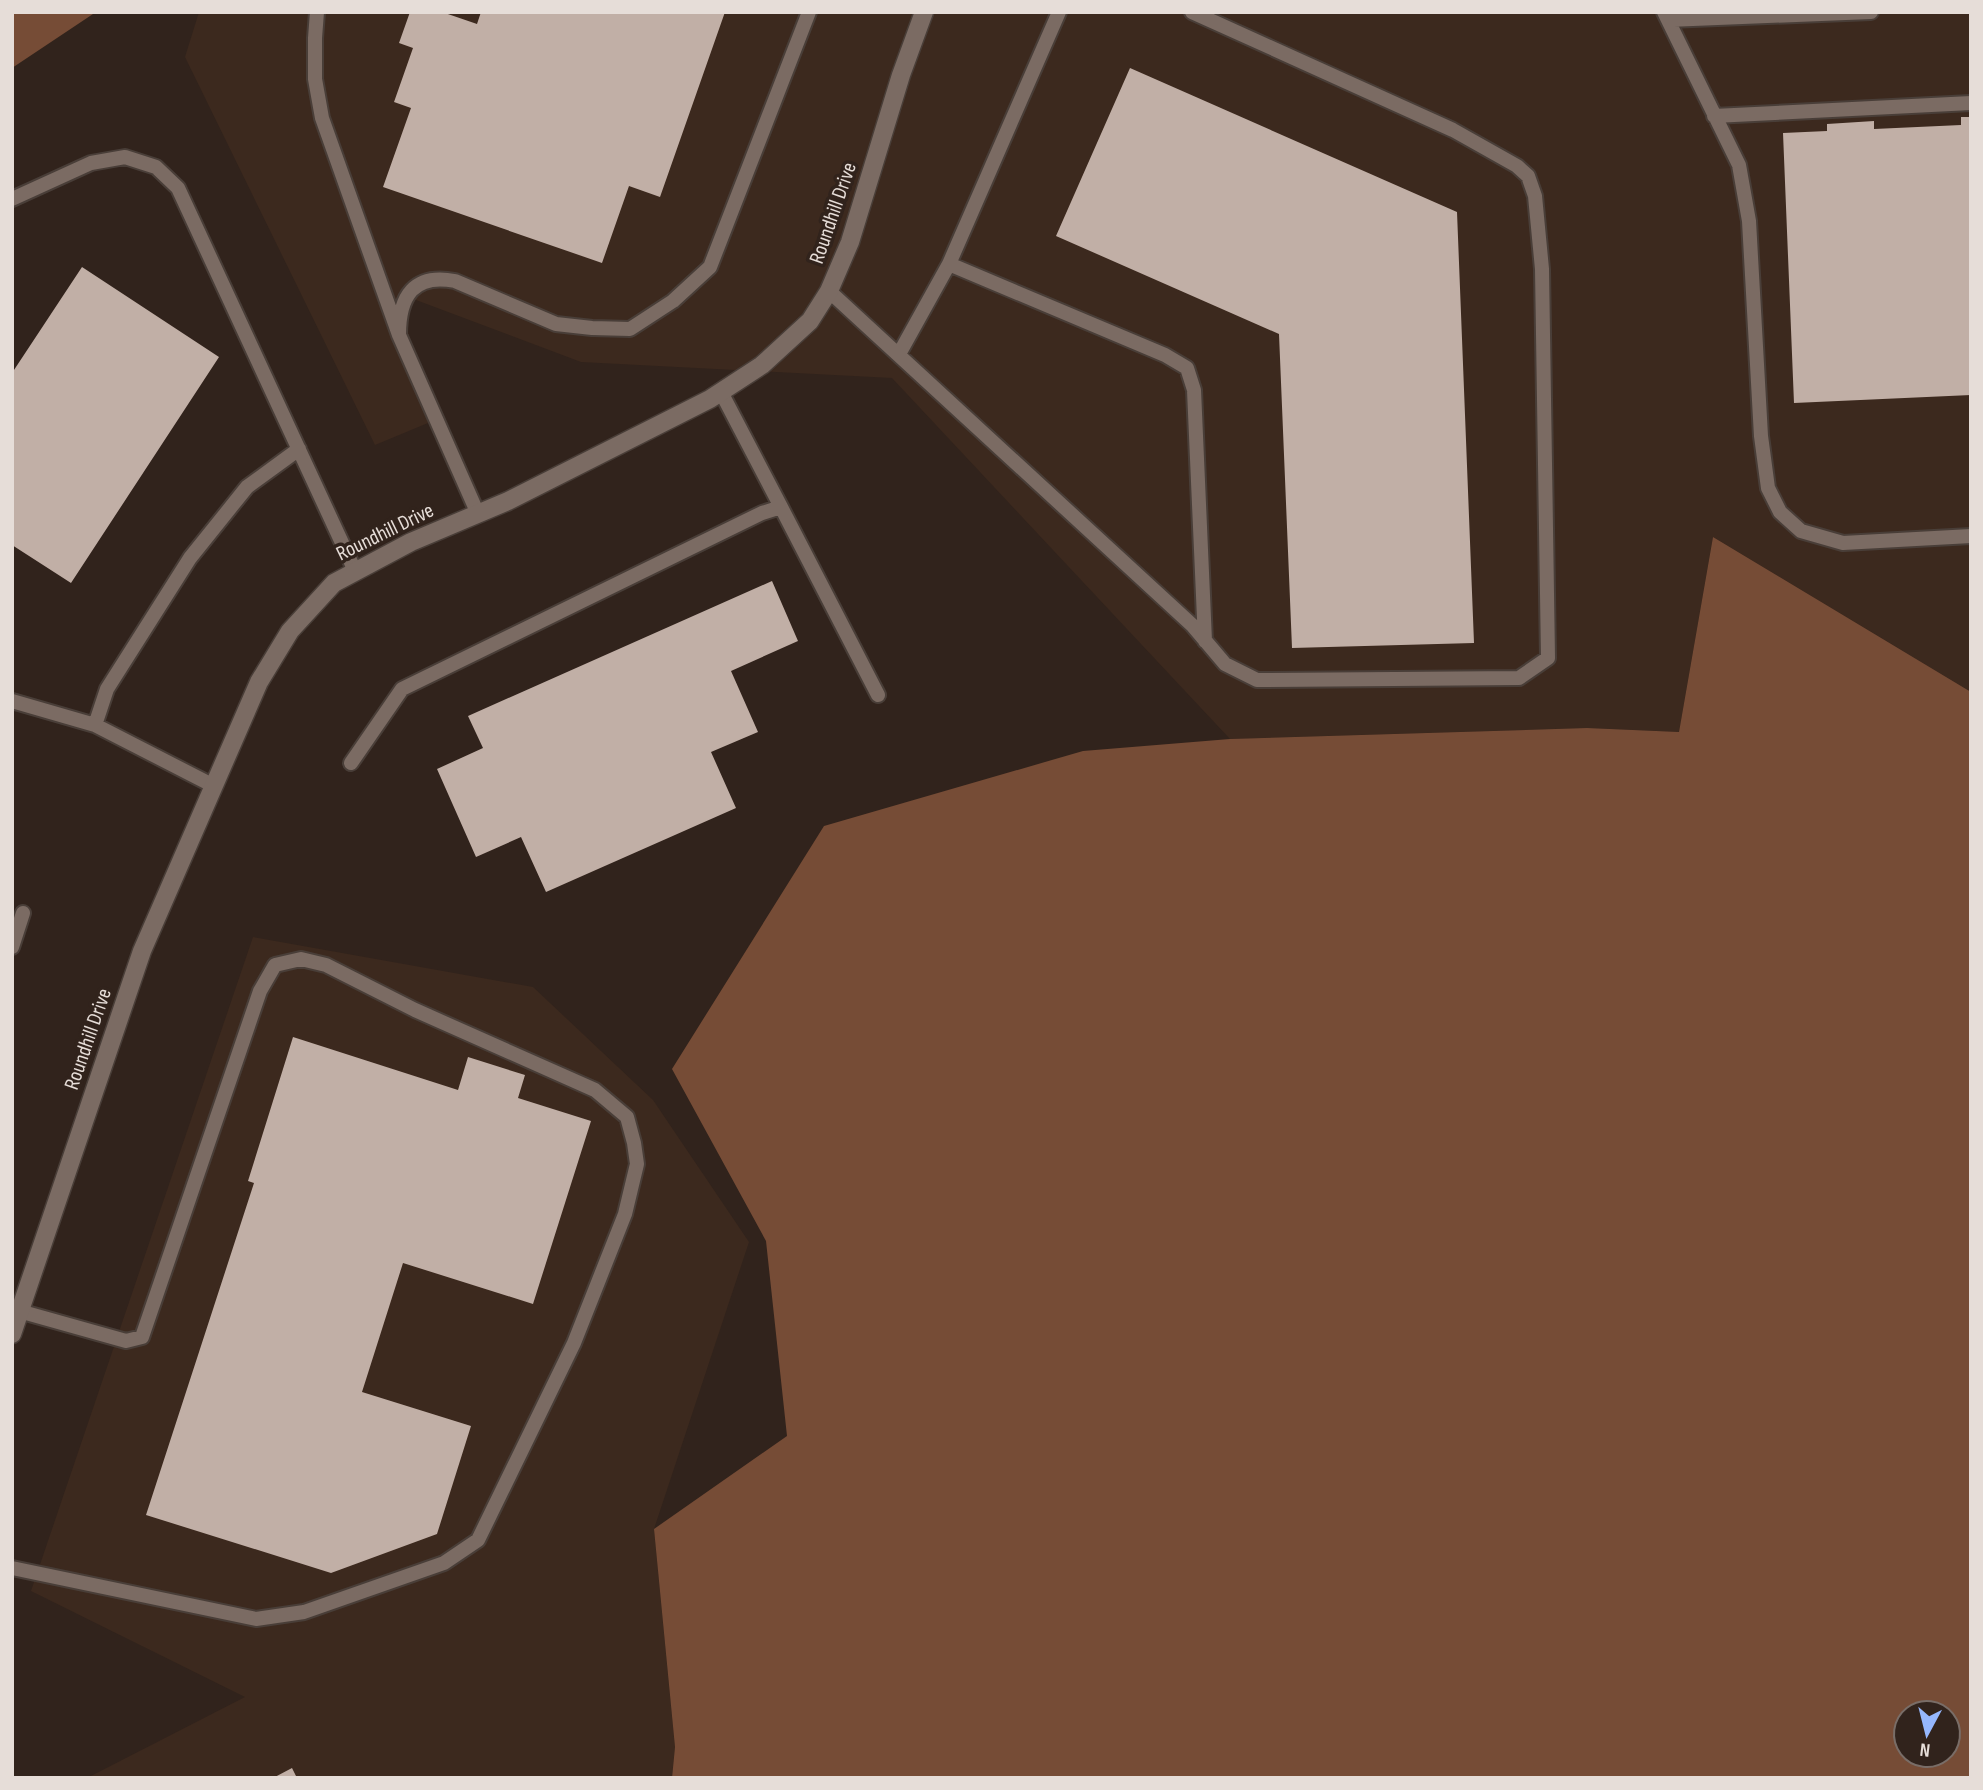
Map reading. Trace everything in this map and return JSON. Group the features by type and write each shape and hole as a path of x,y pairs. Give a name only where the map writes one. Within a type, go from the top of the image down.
{"street":[{"name":"Roundhill Drive","path":"12,1334 142,951 259,682 290,631 334,583 411,542 520,495 721,392 762,365 810,321 829,291 850,242 901,75 924,12"}],"lane":[{"path":"317,12 315,79 322,118 399,335 478,514"},
{"path":"399,335 399,320 406,299 419,283 437,278 455,281 556,324 592,328 629,329 673,302 710,267 809,12"},
{"path":"900,354 949,264 1059,12"},
{"path":"829,291 1164,599 1226,664 1257,680 1519,678 1548,658 1542,269 1535,196 1528,176 1517,166 1453,130 1192,12"},
{"path":"1871,12 1666,16 1739,164 1749,221 1761,436 1768,488 1780,512 1801,531 1843,543 1971,536"},
{"path":"1714,116 1971,103"},
{"path":"12,199 91,163 125,157 156,167 178,188 355,571"},
{"path":"949,264 1165,355 1187,368 1194,390 1205,641"},
{"path":"721,392 878,695"},
{"path":"95,725 107,690 190,558 247,487 299,449"},
{"path":"351,763 402,689 762,513 781,507"},
{"path":"12,701 95,725 212,785"},
{"path":"12,947 23,913"},
{"path":"12,1568 256,1619 304,1612 444,1563 478,1540 575,1343 625,1214 637,1164 627,1117 595,1090 415,1010 326,965 302,958 275,965 260,991 142,1337 126,1341 19,1311"}],"shaded area":[{"path":"12,12 96,12 12,68"},
{"path":"199,12 1971,12 1971,692 1713,537 1679,732 1587,728 1230,739 892,378 581,362 400,294 428,423 375,445 185,57"},
{"path":"1713,537 1971,692 1971,1778 672,1778 675,1747 654,1529 787,1436 766,1241 672,1069 824,826 1083,751 1230,739 1587,728 1679,732"},
{"path":"253,937 533,987 653,1100 749,1242 654,1529 675,1747 672,1778 87,1778 245,1697 31,1591"}],"building":[{"path":"410,12 442,12 477,24 481,12 725,12 660,197 629,186 602,263 383,187 411,108 394,102 413,48 399,43"},
{"path":"1130,68 1457,212 1474,643 1292,648 1279,334 1056,236"},
{"path":"1961,117 1971,117 1971,395 1794,403 1783,133 1827,131 1827,124 1874,121 1874,129 1961,125"},
{"path":"82,267 219,357 71,583 12,545 12,373"},
{"path":"772,581 798,641 731,671 758,732 711,752 736,808 546,892 521,837 476,857 437,769 483,748 468,716"},
{"path":"293,1037 458,1090 468,1057 525,1075 518,1098 591,1121 533,1304 403,1263 362,1392 471,1426 437,1534 331,1573 146,1515 254,1183 248,1181"},
{"path":"292,1768 297,1778 273,1778"}]}
